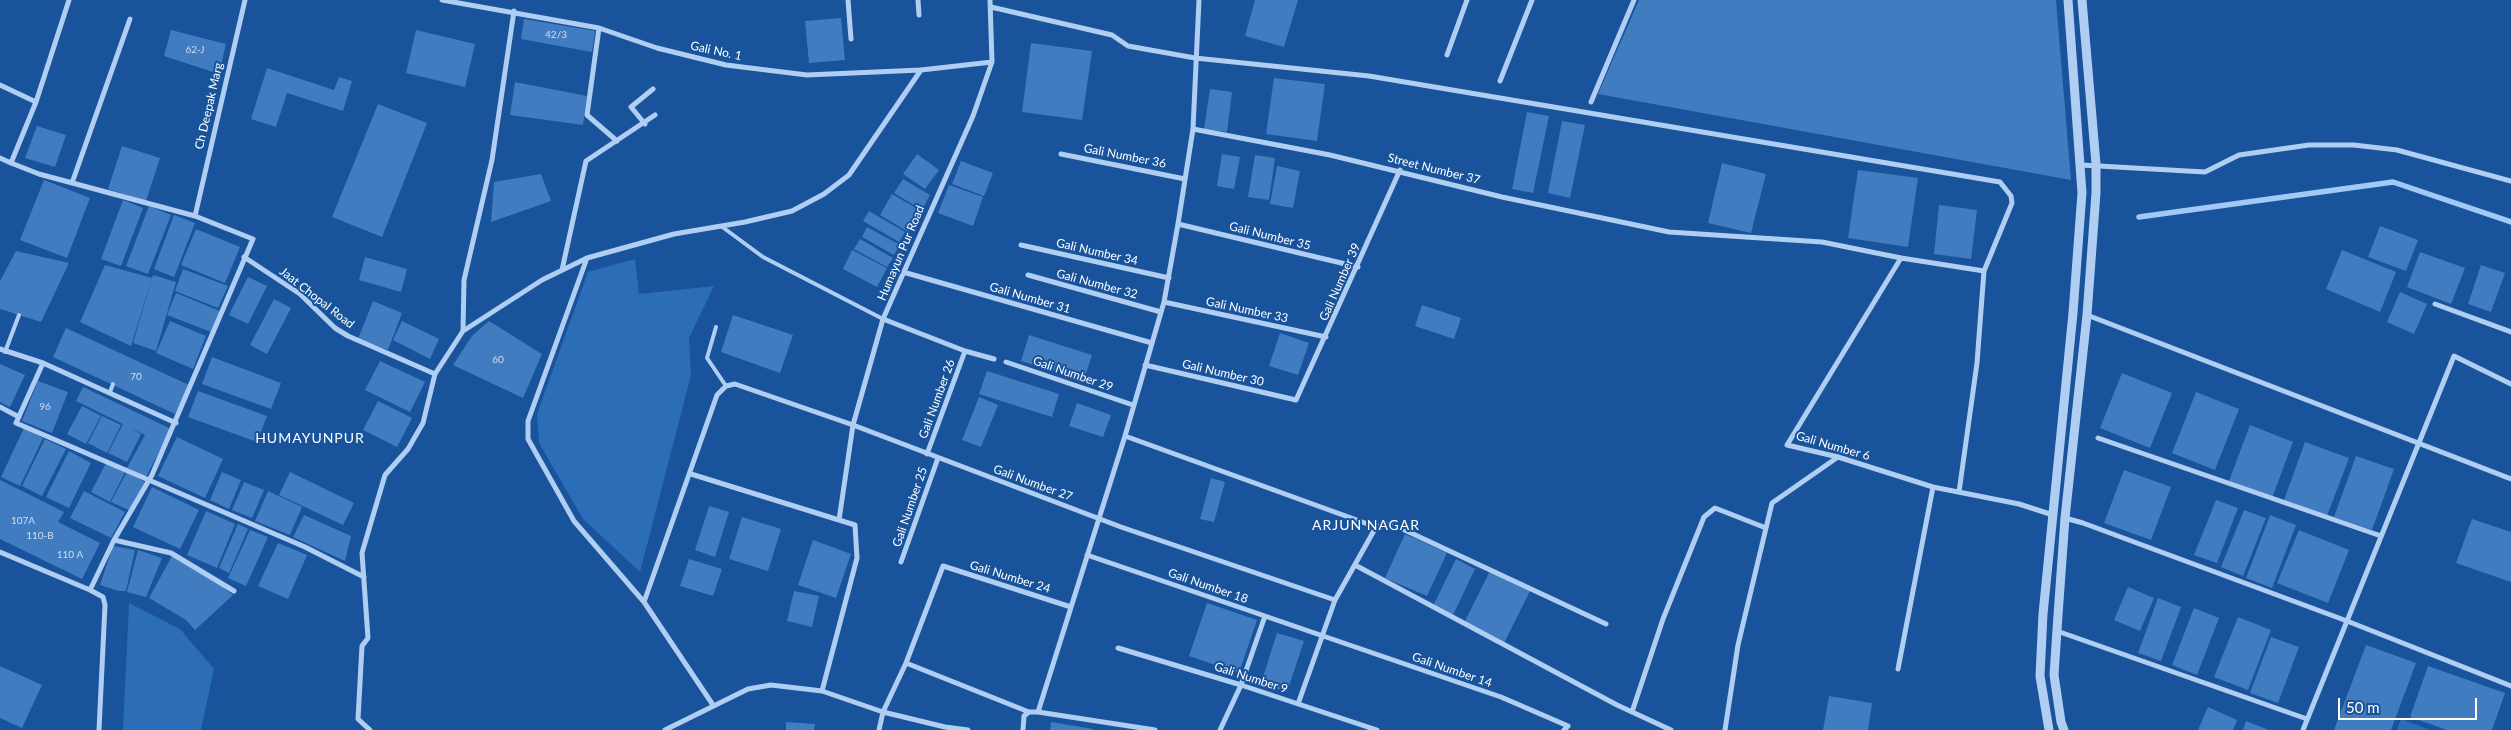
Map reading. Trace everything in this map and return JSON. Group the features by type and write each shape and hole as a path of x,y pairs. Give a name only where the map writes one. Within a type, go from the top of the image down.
{"street":[{"path":"11,163 36,102 69,0"},
{"name":"Ch Deepak Marg","path":"195,216 244,0"},
{"name":"Gali No. 1","path":"442,0 514,11 599,28 657,48 726,65 807,75 921,70 992,62"},
{"path":"848,0 851,39"},
{"path":"918,0 919,14"},
{"name":"Humayun Pur Road","path":"839,520 853,425 883,319 973,116 992,62 990,0"},
{"path":"1038,712 1125,436 1164,302 1193,130 1199,0"},
{"path":"1448,55 1467,0"},
{"path":"1500,81 1532,0"},
{"path":"1591,102 1634,0"},
{"path":"2049,730 2040,676 2043,614 2078,259 2082,193 2068,0"},
{"path":"2064,730 2061,722 2054,675 2065,518 2087,314 2096,203 2096,164 2082,0"},
{"path":"991,7 1112,34 1128,46 1195,58 1370,76 2000,182 2011,196 2012,203 1984,271 1977,363 1959,492"},
{"path":"463,331 464,280 492,160 514,11"},
{"path":"72,183 130,19"},
{"path":"599,28 587,115 617,141"},
{"path":"370,730 358,718 362,646 368,638 362,554 385,475 408,449 423,423 435,374 463,331 542,280 587,258 674,234 792,211 850,175 921,70"},
{"path":"0,85 36,102"},
{"path":"645,124 631,107 653,88"},
{"path":"562,270 586,162 656,115"},
{"name":"Street Number 37","path":"1193,130 1400,170 1512,199 1669,232 1822,242 1901,258 1984,271"},
{"path":"2081,165 2096,164 2205,172 2239,154 2309,145 2354,144 2397,150 2511,180"},
{"name":"Gali Number 36","path":"1061,154 1185,178"},
{"path":"0,158 72,183 195,216 253,239 176,423 150,480 114,540 90,590"},
{"name":"Gali Number 39","path":"1296,400 1326,338 1400,170"},
{"name":"Gali Number 35","path":"1178,224 1358,267"},
{"name":"Gali Number 34","path":"1021,245 1169,278"},
{"name":"Jaat Chopal Road","path":"244,257 300,294 341,332 435,374"},
{"path":"587,258 528,421 528,439 574,522 644,602 713,705"},
{"name":"Gali Number 6","path":"1901,258 1787,444 1838,457 1933,487 2019,504 2053,516"},
{"name":"Gali Number 31","path":"903,272 1152,343"},
{"name":"Gali Number 32","path":"1028,275 1161,312"},
{"name":"Gali Number 33","path":"1164,302 1326,338"},
{"path":"2435,304 2511,332"},
{"path":"2087,314 2511,479"},
{"name":"Gali Number 26","path":"883,319 965,351 994,359"},
{"path":"2,350 43,363 176,423"},
{"name":"Gali Number 26","path":"927,454 965,351"},
{"path":"2303,730 2454,356 2511,384"},
{"name":"Gali Number 29","path":"1006,362 1133,405"},
{"path":"43,363 16,423 305,547 364,577"},
{"name":"Gali Number 30","path":"1145,365 1296,400"},
{"name":"Gali Number 27","path":"726,386 735,384 853,425 1099,518 1335,600"},
{"path":"644,602 717,395 726,386"},
{"path":"0,407 19,417"},
{"path":"1125,436 1376,527 1390,524 1396,526 1606,624"},
{"path":"2098,438 2381,536"},
{"path":"1725,730 1738,645 1772,503 1838,457"},
{"name":"Gali Number 25","path":"901,562 938,458"},
{"path":"690,474 855,525 857,558 822,691"},
{"path":"1898,669 1933,487"},
{"path":"1632,712 1663,619 1704,517 1715,508 1766,528"},
{"path":"2065,518 2347,620 2511,686"},
{"path":"1298,704 1335,600 1376,527"},
{"path":"114,540 171,553 234,591"},
{"path":"0,552 90,590 103,598 105,605 99,730"},
{"name":"Gali Number 18","path":"1087,555 1323,636"},
{"path":"1355,565 1632,712 1671,730"},
{"name":"Gali Number 24","path":"906,663 943,566 1071,607"},
{"path":"1220,730 1241,684 1265,616"},
{"path":"2057,631 2307,719"},
{"name":"Gali Number 14","path":"1323,636 1501,697 1568,726 1564,730"},
{"name":"Gali Number 9","path":"1118,648 1241,684 1377,730"},
{"path":"880,730 883,712 906,663 1029,712 1155,730"},
{"path":"665,730 748,689 771,685 822,691 883,712 944,728 968,730"},
{"path":"1023,730 1024,716 1029,712"}],"lane":[{"path":"721,226 762,257 883,319"},
{"path":"2,350 19,315"},
{"path":"716,327 707,358 726,386"},
{"path":"110,392 113,384"}],"shaded area":[{"path":"635,259 639,294 714,286 689,338 691,375 640,572 583,519 539,443 537,414 588,272"},
{"path":"129,603 180,629 214,669 201,730 123,730"},
{"path":"2401,719 2430,730 2397,730"}],"building":[{"path":"1255,0 1298,0 1284,47 1245,36"},
{"path":"1639,0 2056,0 2071,180 1598,94"},
{"path":"841,18 845,60 809,63 805,21"},
{"path":"524,19 595,31 592,52 521,39"},
{"path":"171,30 226,44 219,74 164,56"},
{"path":"416,30 475,44 465,87 406,73"},
{"path":"1031,43 1092,51 1082,120 1022,112"},
{"path":"267,68 334,90 339,77 352,81 343,111 287,93 276,127 251,119"},
{"path":"1274,78 1325,84 1317,141 1266,134"},
{"path":"515,82 587,96 583,125 510,115"},
{"path":"1210,89 1232,92 1227,132 1204,129"},
{"path":"378,104 427,123 382,237 332,217"},
{"path":"1527,112 1549,116 1533,193 1512,189"},
{"path":"1562,121 1585,125 1570,198 1548,193"},
{"path":"37,126 66,135 55,167 25,158"},
{"path":"122,146 160,158 146,201 108,189"},
{"path":"917,154 939,170 925,189 903,174"},
{"path":"1222,154 1240,157 1234,189 1217,186"},
{"path":"1255,155 1275,158 1269,200 1248,197"},
{"path":"961,161 993,173 984,196 952,184"},
{"path":"1722,163 1766,174 1751,233 1708,223"},
{"path":"1277,166 1300,171 1293,208 1270,204"},
{"path":"1858,170 1918,178 1908,247 1848,238"},
{"path":"541,174 551,201 491,222 494,182"},
{"path":"903,179 930,195 922,210 894,193"},
{"path":"44,180 90,198 67,258 20,240"},
{"path":"949,185 983,197 973,226 938,213"},
{"path":"892,194 921,211 908,232 880,215"},
{"path":"123,200 143,208 121,266 101,259"},
{"path":"1939,205 1977,210 1971,259 1934,254"},
{"path":"149,206 171,215 148,274 126,266"},
{"path":"869,211 905,232 899,242 863,221"},
{"path":"174,215 195,223 174,277 154,269"},
{"path":"2380,226 2418,240 2406,271 2368,257"},
{"path":"867,227 900,245 894,255 862,237"},
{"path":"196,229 240,247 225,283 181,265"},
{"path":"860,239 893,258 887,267 854,249"},
{"path":"852,250 887,268 877,287 843,269"},
{"path":"2342,250 2396,272 2380,312 2326,289"},
{"path":"16,251 69,263 41,322 0,309 0,281"},
{"path":"2420,252 2465,268 2451,304 2407,287"},
{"path":"365,257 407,269 401,292 359,280"},
{"path":"105,265 152,278 131,346 80,322"},
{"path":"2481,265 2505,273 2491,312 2468,304"},
{"path":"183,269 228,286 218,308 175,291"},
{"path":"153,275 176,282 156,351 133,343"},
{"path":"248,277 267,286 248,324 229,315"},
{"path":"2400,292 2427,304 2414,334 2387,322"},
{"path":"176,293 220,311 211,332 167,315"},
{"path":"274,299 291,308 267,354 250,345"},
{"path":"373,301 402,313 388,350 358,339"},
{"path":"1422,305 1461,318 1454,339 1415,326"},
{"path":"733,315 793,335 780,373 721,352"},
{"path":"170,321 206,336 193,369 156,353"},
{"path":"402,321 439,339 430,359 393,340"},
{"path":"489,321 542,354 523,398 453,365 472,336"},
{"path":"66,328 189,385 175,414 53,357"},
{"path":"1280,333 1309,343 1298,375 1269,366"},
{"path":"1029,335 1092,355 1084,380 1021,361"},
{"path":"212,357 281,383 271,409 202,384"},
{"path":"380,361 425,382 410,412 365,390"},
{"path":"0,364 25,375 10,407 0,402"},
{"path":"987,371 1059,394 1052,417 979,394"},
{"path":"2122,373 2172,393 2150,448 2100,428"},
{"path":"38,381 68,392 52,433 22,421"},
{"path":"83,387 171,429 146,477 127,468 145,435 128,427 141,434 127,462 108,453 123,424 76,401"},
{"path":"198,391 267,416 257,442 188,417"},
{"path":"2196,392 2239,409 2215,470 2172,453"},
{"path":"979,397 998,405 981,447 962,440"},
{"path":"378,401 412,418 397,447 363,430"},
{"path":"1077,403 1111,415 1103,437 1069,426"},
{"path":"82,406 101,416 86,444 67,434"},
{"path":"102,416 121,425 107,453 88,443"},
{"path":"2250,425 2293,442 2272,498 2229,481"},
{"path":"24,428 43,438 20,486 1,477"},
{"path":"177,437 223,459 205,498 158,476"},
{"path":"45,439 66,449 42,496 22,486"},
{"path":"2305,442 2349,458 2327,516 2284,500"},
{"path":"69,451 91,463 69,508 46,497"},
{"path":"2356,456 2394,469 2372,530 2334,517"},
{"path":"106,463 125,472 110,502 91,492"},
{"path":"2124,470 2171,487 2151,540 2104,523"},
{"path":"127,472 145,482 131,511 111,502"},
{"path":"222,472 241,480 229,509 210,500"},
{"path":"290,472 354,503 343,525 279,495"},
{"path":"1211,478 1225,482 1214,522 1200,519"},
{"path":"0,480 64,512 58,522 100,543 82,579 0,539"},
{"path":"244,482 264,490 252,518 232,510"},
{"path":"152,487 199,510 180,549 133,527"},
{"path":"84,491 125,512 111,538 70,518"},
{"path":"268,491 302,507 290,535 255,521"},
{"path":"2216,500 2238,508 2217,563 2194,555"},
{"path":"709,506 729,512 715,557 695,550"},
{"path":"2244,510 2266,518 2243,576 2221,567"},
{"path":"206,511 235,524 217,568 187,555"},
{"path":"304,515 351,536 345,561 293,537"},
{"path":"2270,515 2296,525 2272,588 2246,578"},
{"path":"742,517 781,529 768,571 729,559"},
{"path":"2472,519 2511,532 2511,582 2456,563"},
{"path":"238,524 248,529 229,573 219,568"},
{"path":"250,530 268,537 246,586 228,578"},
{"path":"2299,530 2349,550 2328,603 2277,583"},
{"path":"1405,534 1447,553 1427,596 1385,578"},
{"path":"813,540 851,554 836,598 798,585"},
{"path":"278,543 307,555 288,599 258,586"},
{"path":"113,546 135,550 126,591 119,591 100,585"},
{"path":"138,550 162,558 146,597 127,592"},
{"path":"172,556 219,584 233,595 195,630 186,620 149,598"},
{"path":"689,559 722,569 713,596 680,586"},
{"path":"1456,559 1475,569 1453,615 1433,606"},
{"path":"1490,571 1530,591 1504,643 1464,623"},
{"path":"2128,587 2154,598 2140,631 2114,620"},
{"path":"794,591 819,596 812,627 787,621"},
{"path":"2158,598 2181,607 2161,661 2138,653"},
{"path":"1207,603 1257,620 1239,673 1189,656"},
{"path":"2194,608 2219,618 2197,675 2172,665"},
{"path":"2238,617 2271,630 2248,690 2214,677"},
{"path":"1277,633 1304,641 1287,692 1261,683"},
{"path":"2271,637 2299,647 2278,703 2250,693"},
{"path":"2366,645 2416,663 2391,730 2334,730"},
{"path":"0,666 42,685 22,728 0,718"},
{"path":"2428,666 2505,693 2492,730 2447,730 2410,717"},
{"path":"1829,696 1872,703 1868,730 1823,730"},
{"path":"2208,707 2237,720 2233,730 2198,730"},
{"path":"2246,721 2269,730 2243,730"},
{"path":"786,722 815,724 814,730 786,730"},
{"path":"1051,722 1093,729 1093,730 1050,730"}],"waterway":[{"path":"2139,217 2393,182 2511,222"}],"district":[{"name":"HUMAYUNPUR","path":"310,438"},
{"name":"ARJUN NAGAR","path":"1366,525"}]}
